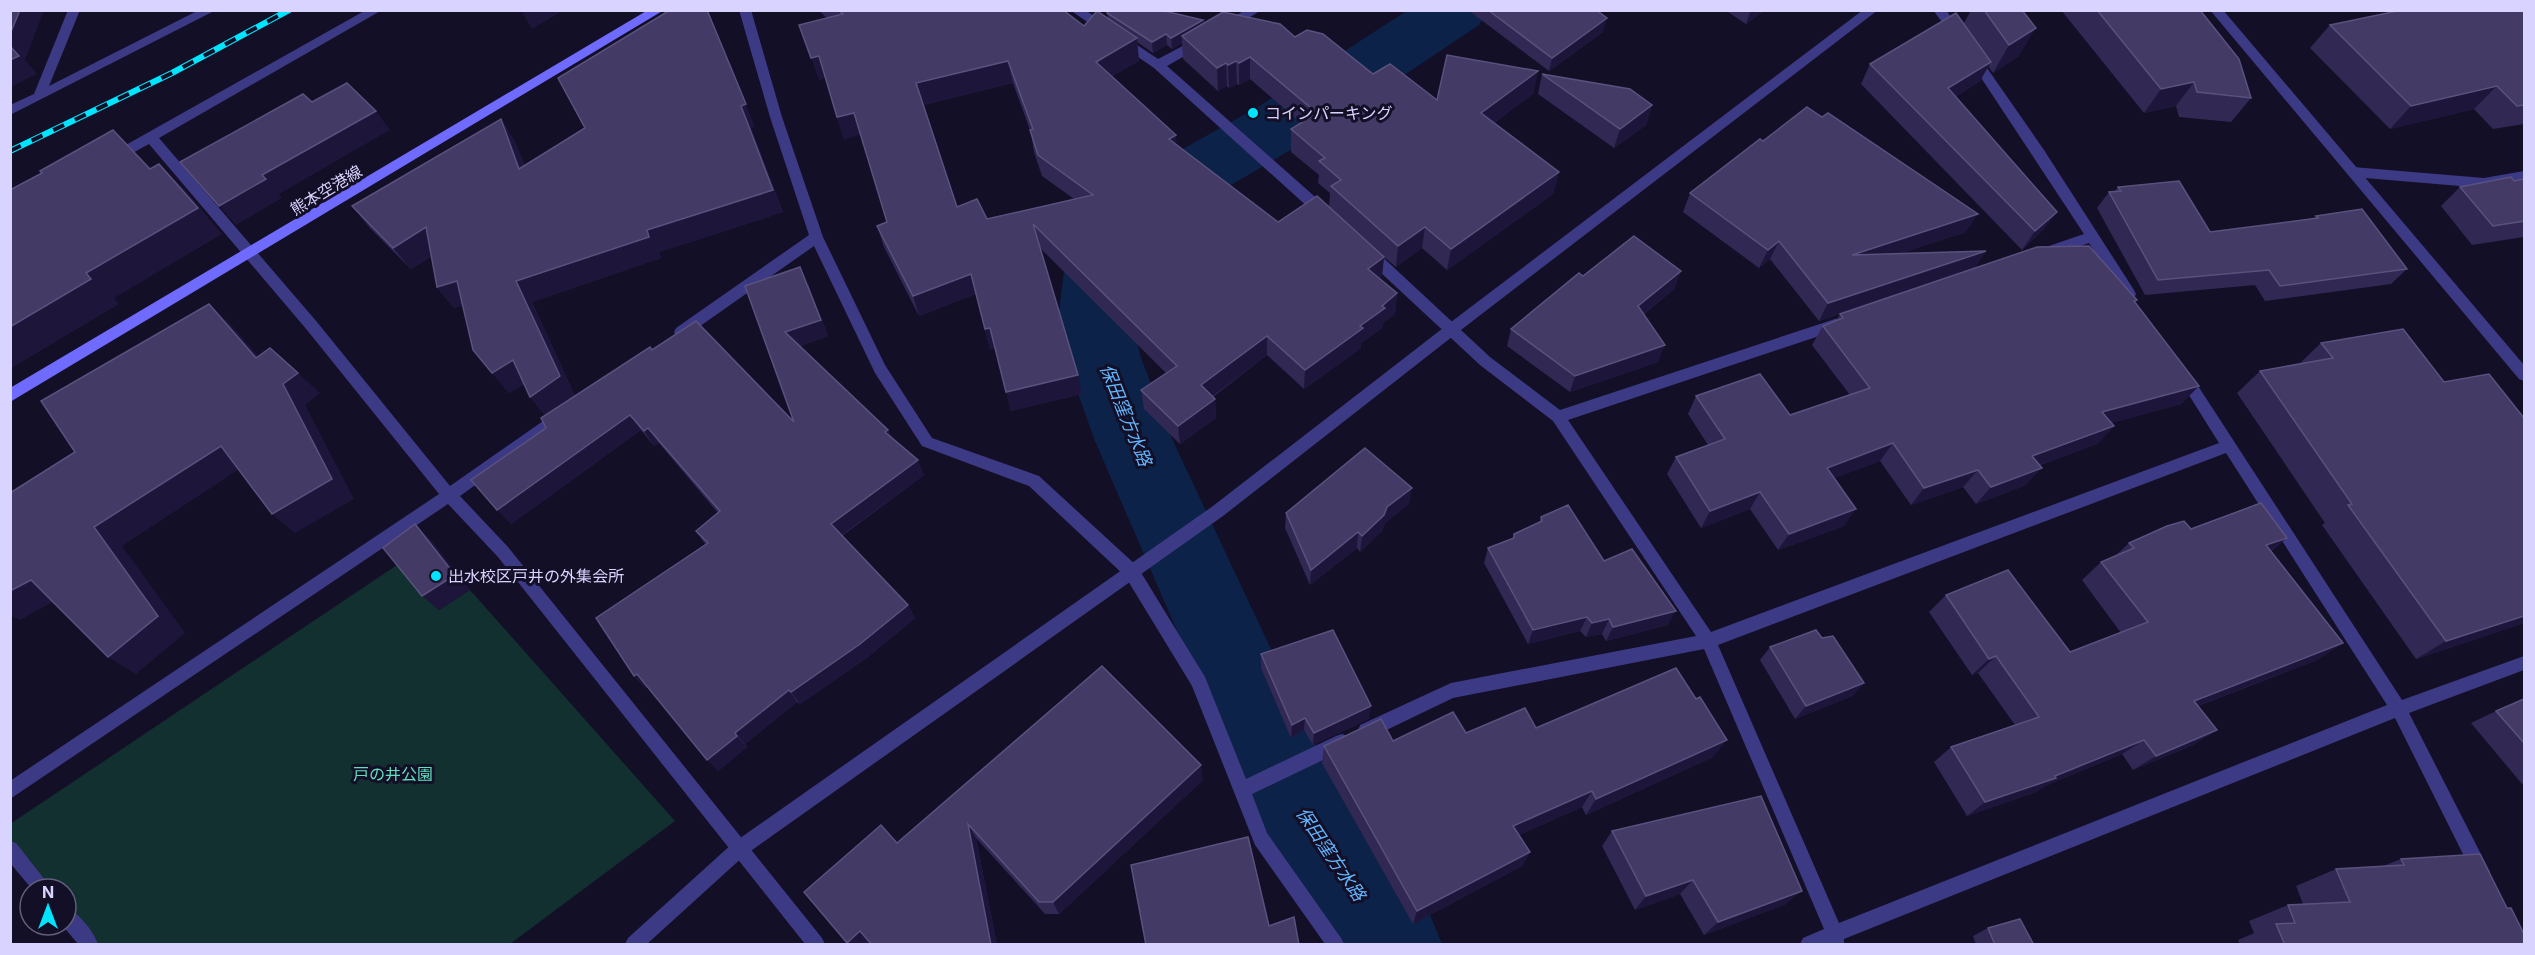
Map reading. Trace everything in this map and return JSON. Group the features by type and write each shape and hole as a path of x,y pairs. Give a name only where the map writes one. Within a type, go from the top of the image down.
{"main road":[{"name":"熊本空港線","path":"10,396 658,10"}],"street":[{"path":"39,96 74,10"},
{"path":"10,111 210,10"},
{"path":"100,165 376,10"},
{"path":"745,10 776,117 816,237 880,369 927,442 1034,481 1131,571 1199,682 1261,839 1335,945"},
{"path":"1076,10 1158,65 1332,220"},
{"path":"1158,65 1255,10"},
{"path":"634,945 739,849 1218,511 1452,329 1872,10"},
{"path":"1939,10 2039,153 2090,237 2137,306"},
{"path":"2216,10 2524,375"},
{"path":"150,137 312,326 449,495 503,552 816,945"},
{"path":"2353,172 2484,183 2524,176"},
{"path":"671,339 816,237"},
{"path":"2035,256 2090,237"},
{"path":"1358,243 1540,406 1558,417 1708,641 1835,939"},
{"path":"1558,417 1847,321"},
{"path":"2177,366 2398,708 2486,883"},
{"path":"10,791 449,495 574,407"},
{"path":"1242,790 1451,691 1708,641 2230,445"},
{"path":"1809,945 1835,939 2398,708 2524,663"},
{"path":"10,849 33,877"},
{"path":"78,931 89,945"}],"green space":[{"name":"戸の井公園","path":"400,563 439,610 470,590 675,821 510,944 90,944 78,930 78,877 34,877 11,849 10,824"}],"building":[{"path":"10,10 20,10 10,34"},
{"path":"670,10 707,10 746,104 741,106 773,190 647,230 649,237 516,281 560,376 530,397 513,360 492,373 473,350 457,281 437,287 426,227 393,248 352,206 501,119 519,169 585,128 558,78"},
{"path":"838,10 1063,10 1084,26 1097,11 1137,38 1096,62 1176,135 1169,139 1278,222 1317,196 1384,257 1368,269 1397,293 1382,306 1385,308 1360,326 1363,328 1305,370 1267,336 1201,385 1215,399 1178,426 1141,390 1177,366 1033,224 1078,375 1006,392 990,328 985,329 971,274 913,296 877,226 887,222 854,113 837,117 819,56 811,58 799,25 843,14","holes":["1008,61 1033,129 1030,130 1038,155 1093,195 987,219 977,199 957,207 916,83"]},
{"path":"1109,10 1160,10 1203,20 1171,38 1166,34 1152,42 1107,13"},
{"path":"1488,10 1596,10 1607,18 1552,58"},
{"path":"1984,10 2022,10 2036,28 2009,45"},
{"path":"2097,10 2200,10 2239,59 2251,98 2197,92 2194,82 2161,89"},
{"path":"2402,10 2524,10 2524,105 2517,106 2497,86 2411,106 2330,25"},
{"path":"1223,12 1280,24 1295,37 1307,30 1323,34 1373,74 1390,64 1437,100 1447,55 1538,71 1481,113 1559,172 1451,249 1425,227 1398,246 1331,186 1341,180 1319,161 1325,158 1291,129 1317,113 1250,57 1239,63 1236,61 1228,65 1226,63 1217,68 1182,36"},
{"path":"1956,13 1991,62 1948,88 2057,212 2035,231 1870,64"},
{"path":"10,46 19,56 10,60"},
{"path":"1542,74 1630,89 1652,105 1620,129"},
{"path":"347,83 376,111 262,175 266,179 219,206 180,162 303,94 312,102"},
{"path":"1807,107 1822,117 1828,113 1978,214 1852,255 1986,251 1828,303 1779,241 1768,250 1690,193 1760,139 1763,141"},
{"path":"113,130 150,169 159,164 198,208 86,273 91,279 10,327 10,190"},
{"path":"2511,177 2514,181 2524,179 2524,221 2493,226 2460,187"},
{"path":"2179,181 2210,232 2318,218 2316,216 2362,209 2407,269 2280,286 2269,270 2158,280 2109,192 2121,191 2118,187"},
{"path":"1634,236 1681,271 1638,306 1665,345 1575,376 1511,329 1579,273 1583,276"},
{"path":"2089,246 2137,300 2134,301 2199,386 2102,412 2114,426 2032,456 2042,468 1991,487 1978,470 1924,488 1893,443 1827,468 1856,509 1789,534 1760,492 1710,511 1676,457 1725,439 1696,396 1760,374 1790,415 1870,388 1823,326 1843,318 1840,314 2037,247"},
{"path":"800,267 821,320 785,332 888,430 885,432 918,460 831,524 908,605 860,644 791,692 789,690 735,733 737,736 707,760 637,674 634,676 596,618 708,543 696,531 720,511 648,428 644,431 630,415 497,510 471,480 546,428 541,418 650,347 652,350 696,321 794,422 745,286"},
{"path":"209,304 256,358 270,348 298,373 283,384 332,479 272,514 221,446 94,527 158,616 108,657 31,580 10,591 10,493 75,452 41,401"},
{"path":"2403,329 2444,382 2489,374 2524,418 2524,616 2446,641 2348,505 2352,504 2260,371 2333,358 2321,343"},
{"path":"1365,448 1412,488 1387,507 1384,515 1362,536 1358,532 1311,570 1286,513"},
{"path":"2261,503 2287,538 2266,545 2343,643 2194,701 2217,730 2156,756 2144,740 2055,776 2056,778 1985,802 1951,747 2039,717 1996,656 1989,659 1946,595 2008,570 2070,652 2148,622 2101,562 2134,548 2129,543 2167,526 2184,521 2191,529"},
{"path":"1568,505 1604,561 1632,549 1676,611 1613,627 1609,619 1592,623 1587,617 1533,630 1488,548 1514,538 1514,534 1542,521 1541,517"},
{"path":"415,524 455,575 422,596 383,548"},
{"path":"1333,630 1371,706 1314,733 1305,718 1292,725 1261,654"},
{"path":"1816,630 1822,638 1833,636 1864,683 1806,706 1770,647"},
{"path":"1102,666 1201,765 1053,902 1039,902 968,824 991,945 872,945 860,931 847,943 804,892 881,825 897,843"},
{"path":"1676,668 1696,699 1700,697 1727,740 1596,799 1592,791 1513,826 1530,852 1417,911 1324,746 1381,719 1393,741 1453,712 1466,733 1525,708 1536,728"},
{"path":"2524,699 2524,743 2496,711"},
{"path":"1761,796 1802,891 1718,922 1693,880 1646,896 1612,831"},
{"path":"1248,837 1269,926 1294,917 1299,945 1146,945 1131,865"},
{"path":"2480,854 2507,908 2511,908 2524,934 2524,945 2285,945 2276,924 2295,923 2288,905 2350,902 2336,869 2404,865 2401,859"},
{"path":"2020,919 2034,945 1995,945 1988,928"}],"waterway":[{"name":"保田窪方水路","path":"1394,944 1304,819 1134,441 1103,358 1095,320 1100,271 1135,216 1177,184 1282,124 1456,10"}],"railway":[{"path":"10,151 172,73 289,10"}],"place":[{"name":"コインパーキング","path":"1253,113"},
{"name":"出水校区戸井の外集会所","path":"436,576"}]}
